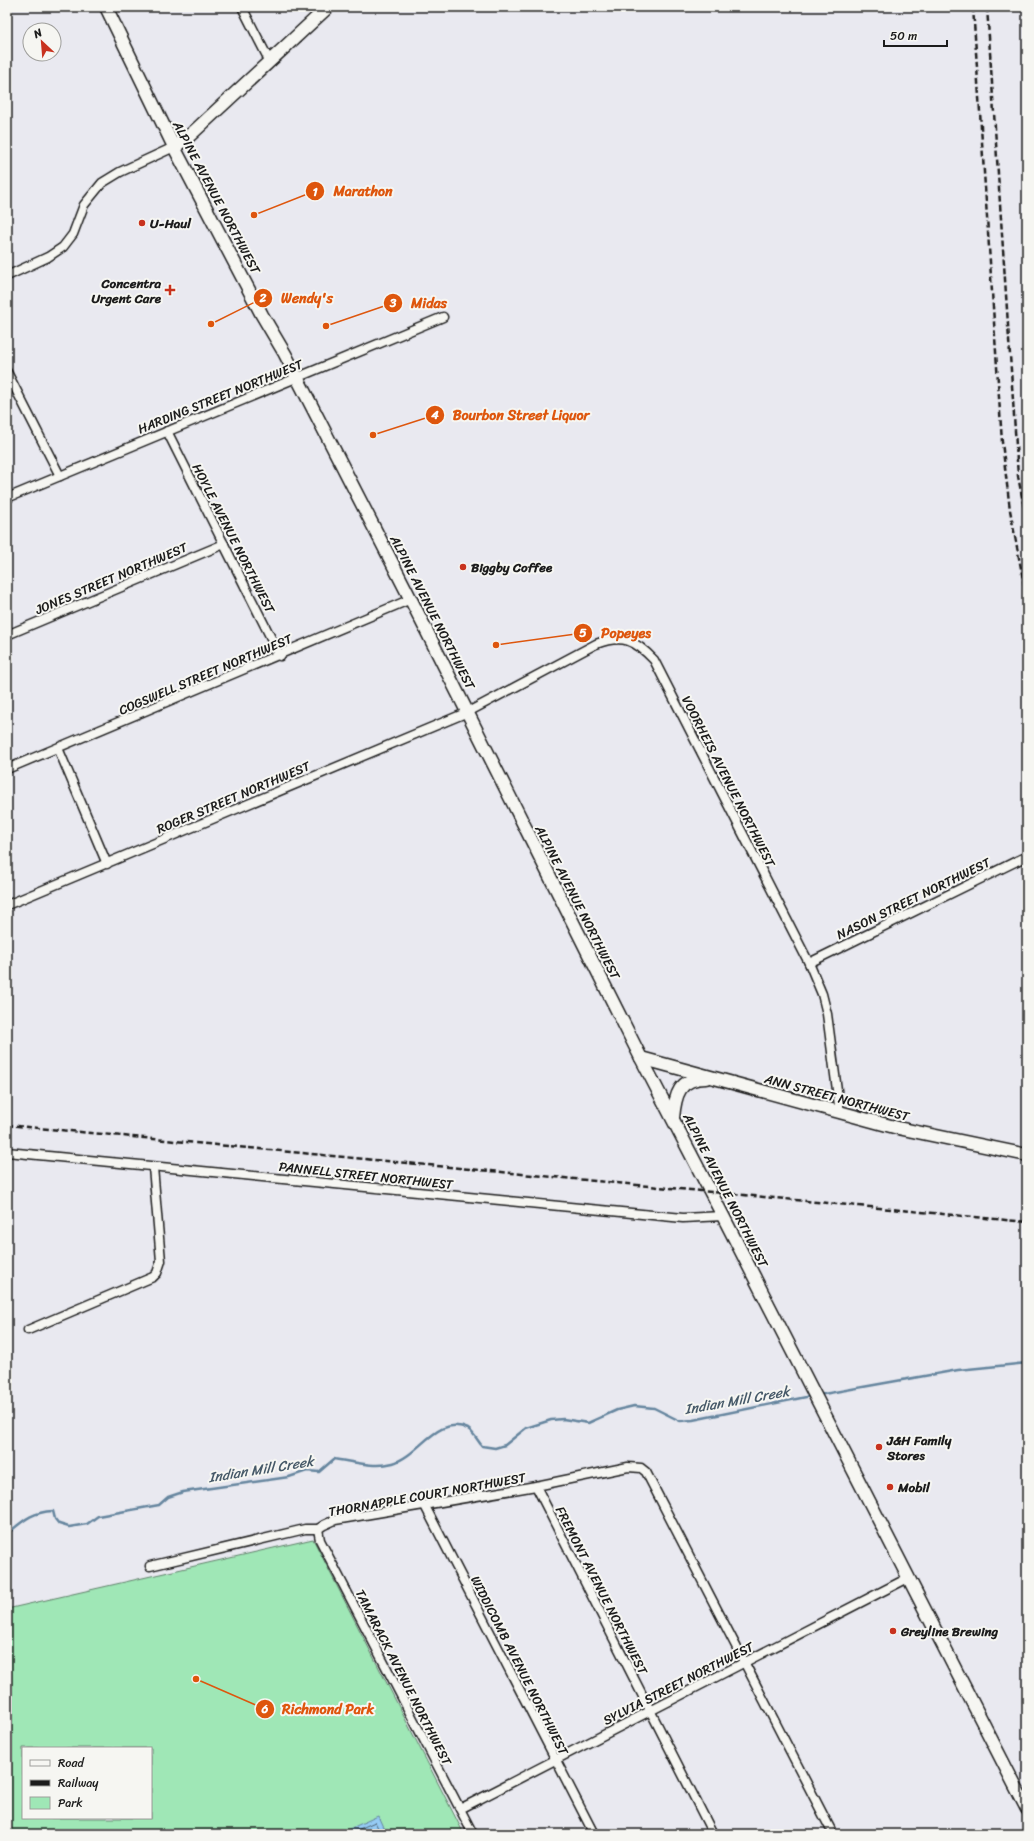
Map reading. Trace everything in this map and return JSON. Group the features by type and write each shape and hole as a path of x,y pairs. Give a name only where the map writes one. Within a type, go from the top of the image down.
{"main road":[{"name":"ALPINE AVENUE NORTHWEST","path":"106,7 174,147 297,378 411,599 641,1058 724,1216 817,1401 1027,1809"},
{"path":"174,147 187,138 328,7"},
{"name":"ANN STREET NORTHWEST","path":"641,1058 898,1128 1027,1155"},
{"path":"673,1119 676,1098 683,1086 696,1079 714,1078"}],"street":[{"path":"242,7 270,62"},
{"path":"7,276 48,257 63,247 73,234 84,205 93,192 102,183 120,172 174,147"},
{"name":"HARDING STREET NORTHWEST","path":"7,498 443,316"},
{"path":"7,372 60,476"},
{"name":"HOYLE AVENUE NORTHWEST","path":"167,431 280,656"},
{"name":"JONES STREET NORTHWEST","path":"7,635 224,544"},
{"name":"COGSWELL STREET NORTHWEST","path":"7,770 280,656 411,599"},
{"name":"VOORHEIS AVENUE NORTHWEST","path":"468,712 596,644 612,638 628,641 642,647 654,660 809,963 822,994 827,1014 840,1113"},
{"name":"ROGER STREET NORTHWEST","path":"7,905 468,712"},
{"path":"58,748 106,864"},
{"name":"NASON STREET NORTHWEST","path":"809,963 1027,856"},
{"name":"PANNELL STREET NORTHWEST","path":"7,1152 683,1218 724,1216"},
{"path":"28,1330 153,1277 157,1273 161,1261 153,1167"},
{"name":"THORNAPPLE COURT NORTHWEST","path":"150,1566 305,1529 318,1529 335,1520 425,1506 536,1486 628,1467 641,1468 646,1472 744,1662"},
{"name":"FREMONT AVENUE NORTHWEST","path":"536,1486 713,1834"},
{"name":"WIDDICOMB AVENUE NORTHWEST","path":"425,1506 594,1834"},
{"name":"TAMARACK AVENUE NORTHWEST","path":"318,1529 320,1540 473,1834"},
{"name":"SYLVIA STREET NORTHWEST","path":"460,1809 908,1578"},
{"path":"744,1662 833,1834"}],"green space":[{"path":"313,1539 464,1834 7,1834 7,1609"}],"water":[{"path":"378,1816 386,1834 338,1834"}],"waterway":[{"name":"Indian Mill Creek","path":"818,1395 958,1370 1027,1363"},
{"name":"Indian Mill Creek","path":"7,1534 28,1518 39,1513 53,1511 55,1519 59,1524 69,1527 87,1524 98,1516 159,1505 168,1497 183,1492 289,1477 307,1471 319,1472 334,1459 371,1465 393,1463 402,1459 438,1431 447,1427 457,1426 468,1429 474,1434 482,1446 495,1448 505,1445 526,1428 551,1420 563,1419 588,1423 617,1410 634,1406 654,1408 680,1421 693,1420 811,1396"}],"railway":[{"path":"973,7 1002,442 1010,510 1027,600"},
{"path":"987,7 1018,476 1027,523"},
{"path":"7,1125 1027,1222"}],"place":[{"name":"Marathon","path":"254,215"},
{"name":"U-Haul","path":"142,223"},
{"name":"Concentra Urgent Care","path":"170,290"},
{"name":"Wendy's","path":"211,324"},
{"name":"Midas","path":"326,326"},
{"name":"Bourbon Street Liquor","path":"373,435"},
{"name":"Biggby Coffee","path":"463,567"},
{"name":"Popeyes","path":"496,645"},
{"name":"J&H Family Stores","path":"879,1447"},
{"name":"Mobil","path":"890,1487"},
{"name":"Greyline Brewing","path":"893,1631"},
{"name":"Richmond Park","path":"196,1679"}]}
